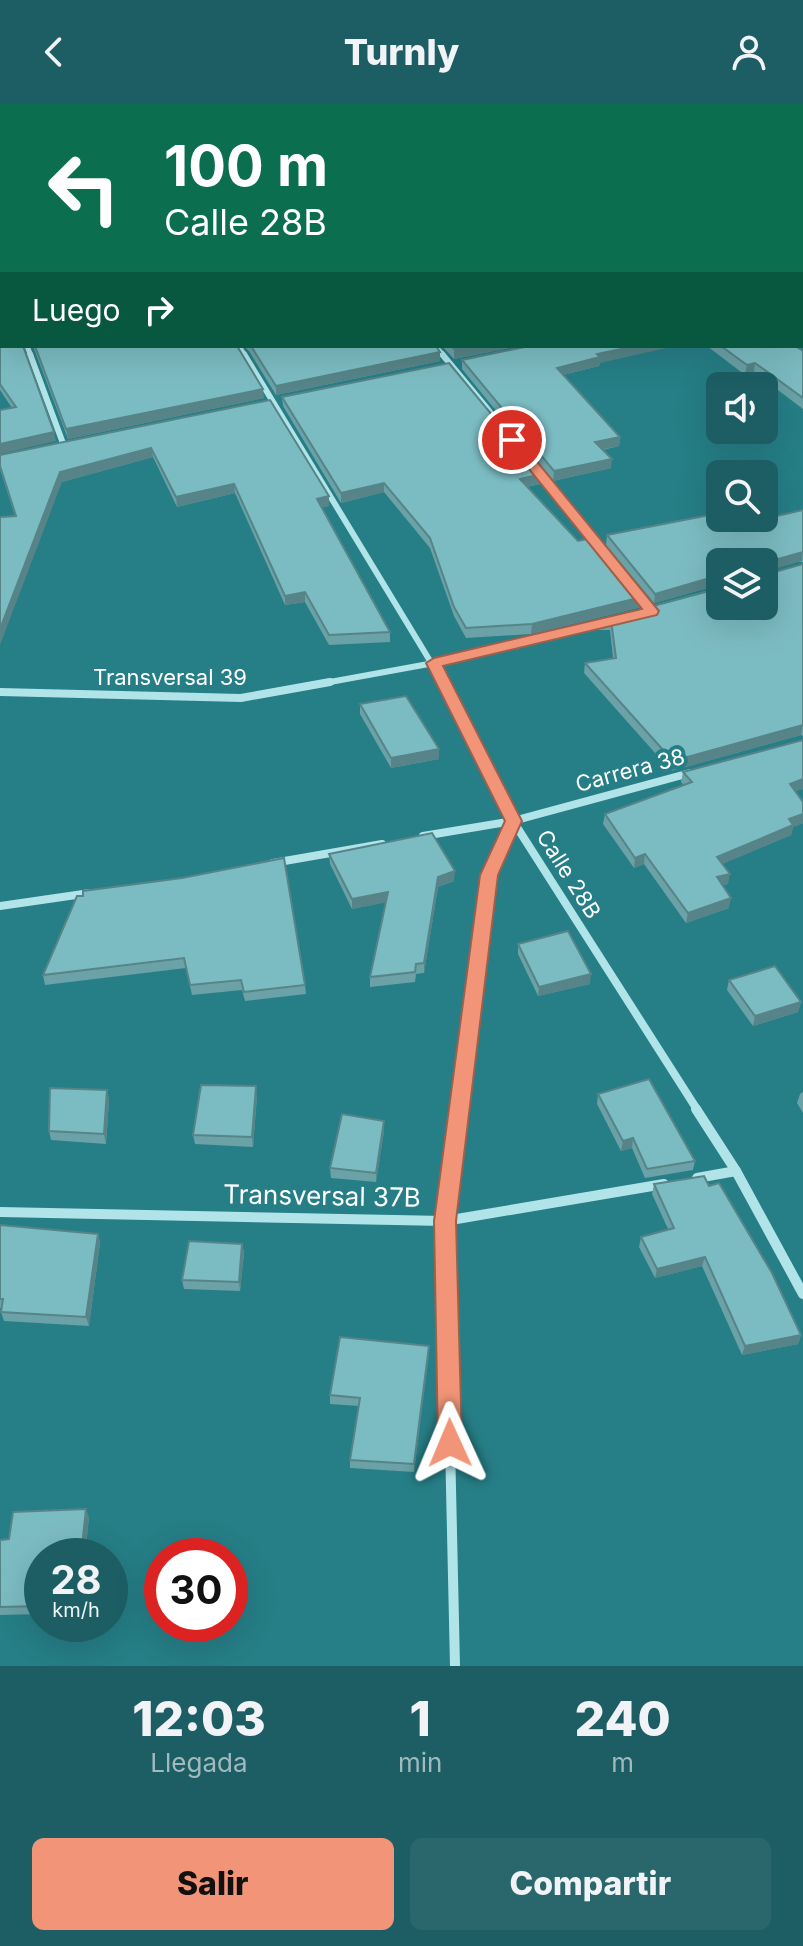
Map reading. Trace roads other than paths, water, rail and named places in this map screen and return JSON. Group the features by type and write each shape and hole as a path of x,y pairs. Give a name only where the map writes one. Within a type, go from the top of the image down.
{"street":[{"path":"28,348 64,446"},
{"name":"Calle 28B","path":"240,348 434,663 513,821 736,1171 803,1294"},
{"path":"437,348 493,416"},
{"path":"438,370 468,363"},
{"path":"260,406 290,400"},
{"path":"51,448 79,443"},
{"path":"532,465 602,550"},
{"name":"Transversal 39","path":"0,692 241,698 434,663 620,619"},
{"name":"Carrera 38","path":"407,839 513,821 696,771"},
{"path":"455,1666 445,1221 489,875 513,821"},
{"path":"269,864 391,842"},
{"path":"0,906 103,891"},
{"path":"690,1179 736,1171"},
{"name":"Transversal 37B","path":"0,1212 445,1221 674,1182"}]}
